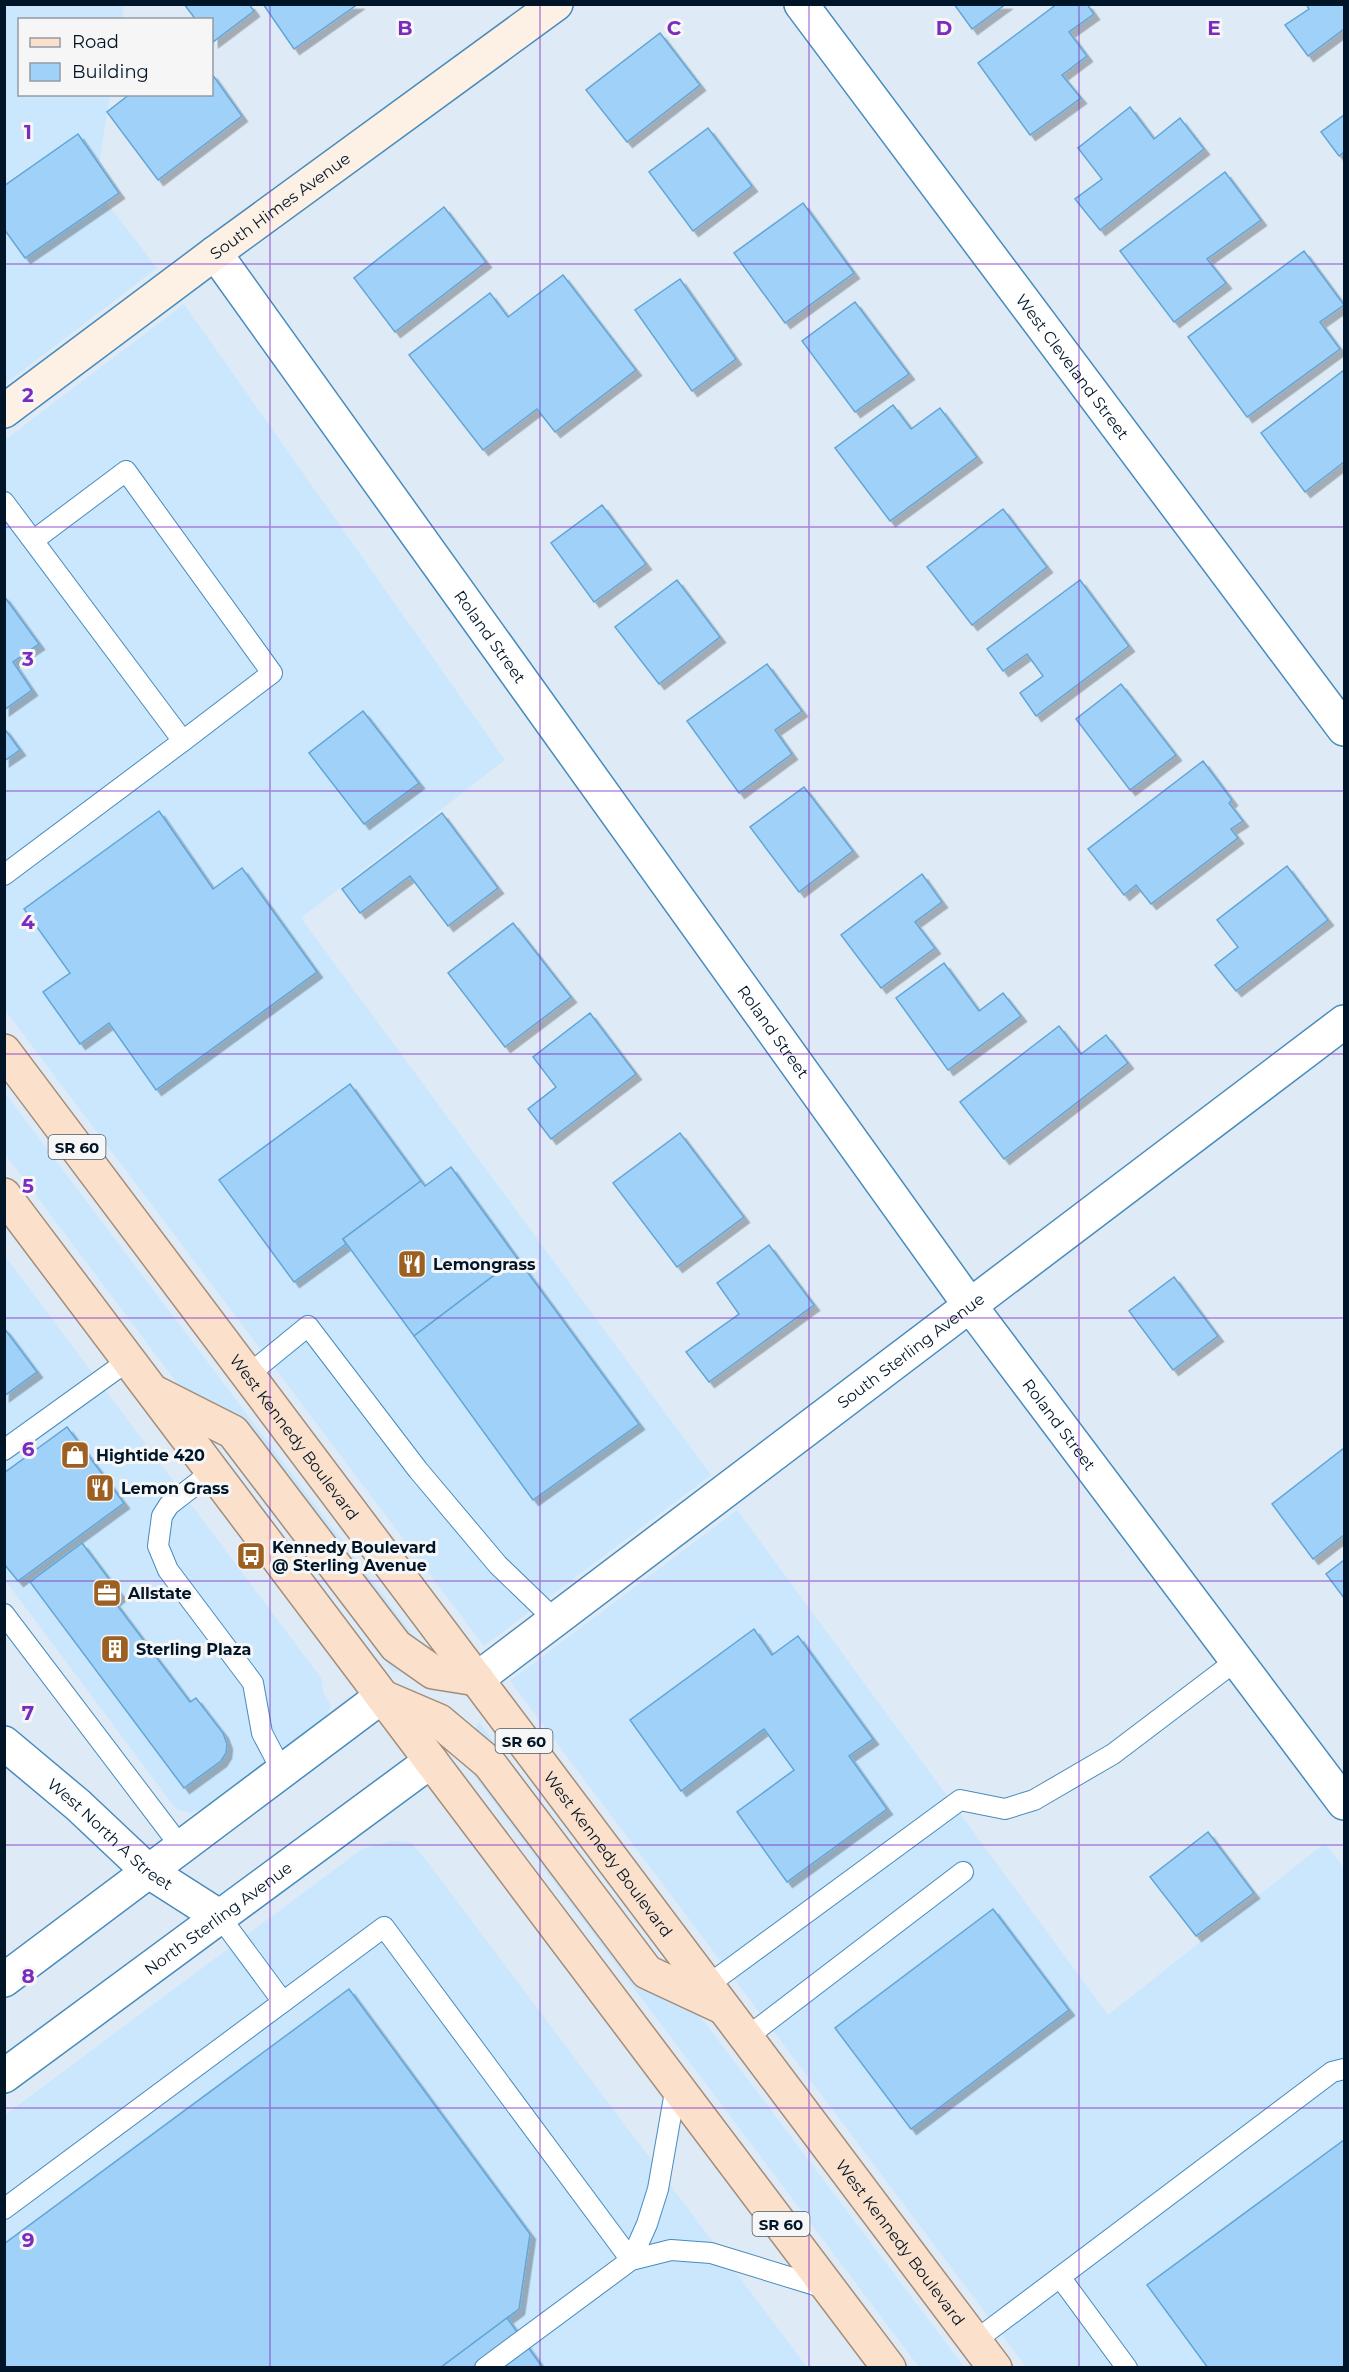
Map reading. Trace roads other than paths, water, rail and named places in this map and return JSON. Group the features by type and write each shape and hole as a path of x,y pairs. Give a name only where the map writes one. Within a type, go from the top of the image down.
{"main road":[{"name":"West Kennedy Boulevard","path":"4,1051 995,2367"},
{"name":"SR 60","path":"4,1195 888,2367"},
{"path":"151,1390 233,1432 396,1646 433,1672 477,1679"},
{"path":"381,1696 439,1721 489,1763 647,1972 717,1997"}],"street":[{"name":"South Himes Avenue","path":"4,411 215,253 556,4"},
{"name":"West Cleveland Street","path":"801,4 1344,729"},
{"name":"Roland Street","path":"215,253 971,1307 1344,1803"},
{"name":"South Sterling Avenue","path":"477,1679 971,1307 1344,1022"},
{"path":"4,1980 381,1696"},
{"name":"West North A Street","path":"4,1743 78,1805 148,1871 220,1917"},
{"name":"North Sterling Avenue","path":"4,2076 431,1761"}],"lane":[{"path":"4,875 272,673 126,471 34,540"},
{"path":"4,502 183,741"},
{"path":"248,1375 308,1326 418,1470 498,1565 555,1620"},
{"path":"4,1450 129,1360"},
{"path":"213,1471 169,1505 162,1516 158,1546 168,1570 253,1683 262,1733 282,1771"},
{"path":"4,1614 181,1847"},
{"path":"717,1997 960,1800 1005,1809 1034,1800 1113,1754 1237,1660"},
{"path":"747,2037 963,1872"},
{"path":"220,1917 283,2002"},
{"path":"4,2209 384,1927 631,2260"},
{"path":"975,2341 1338,2070"},
{"path":"631,2260 647,2224 658,2189 676,2086"},
{"path":"485,2367 631,2260 671,2250 711,2253 831,2290"},
{"path":"1060,2277 1127,2367"}],"place":[{"name":"Lemongrass","path":"412,1264"},
{"name":"Hightide 420","path":"75,1455"},
{"name":"Lemon Grass","path":"100,1488"},
{"name":"Kennedy Boulevard @ Sterling Avenue","path":"251,1556"},
{"name":"Allstate","path":"107,1593"},
{"name":"Sterling Plaza","path":"115,1649"}]}
